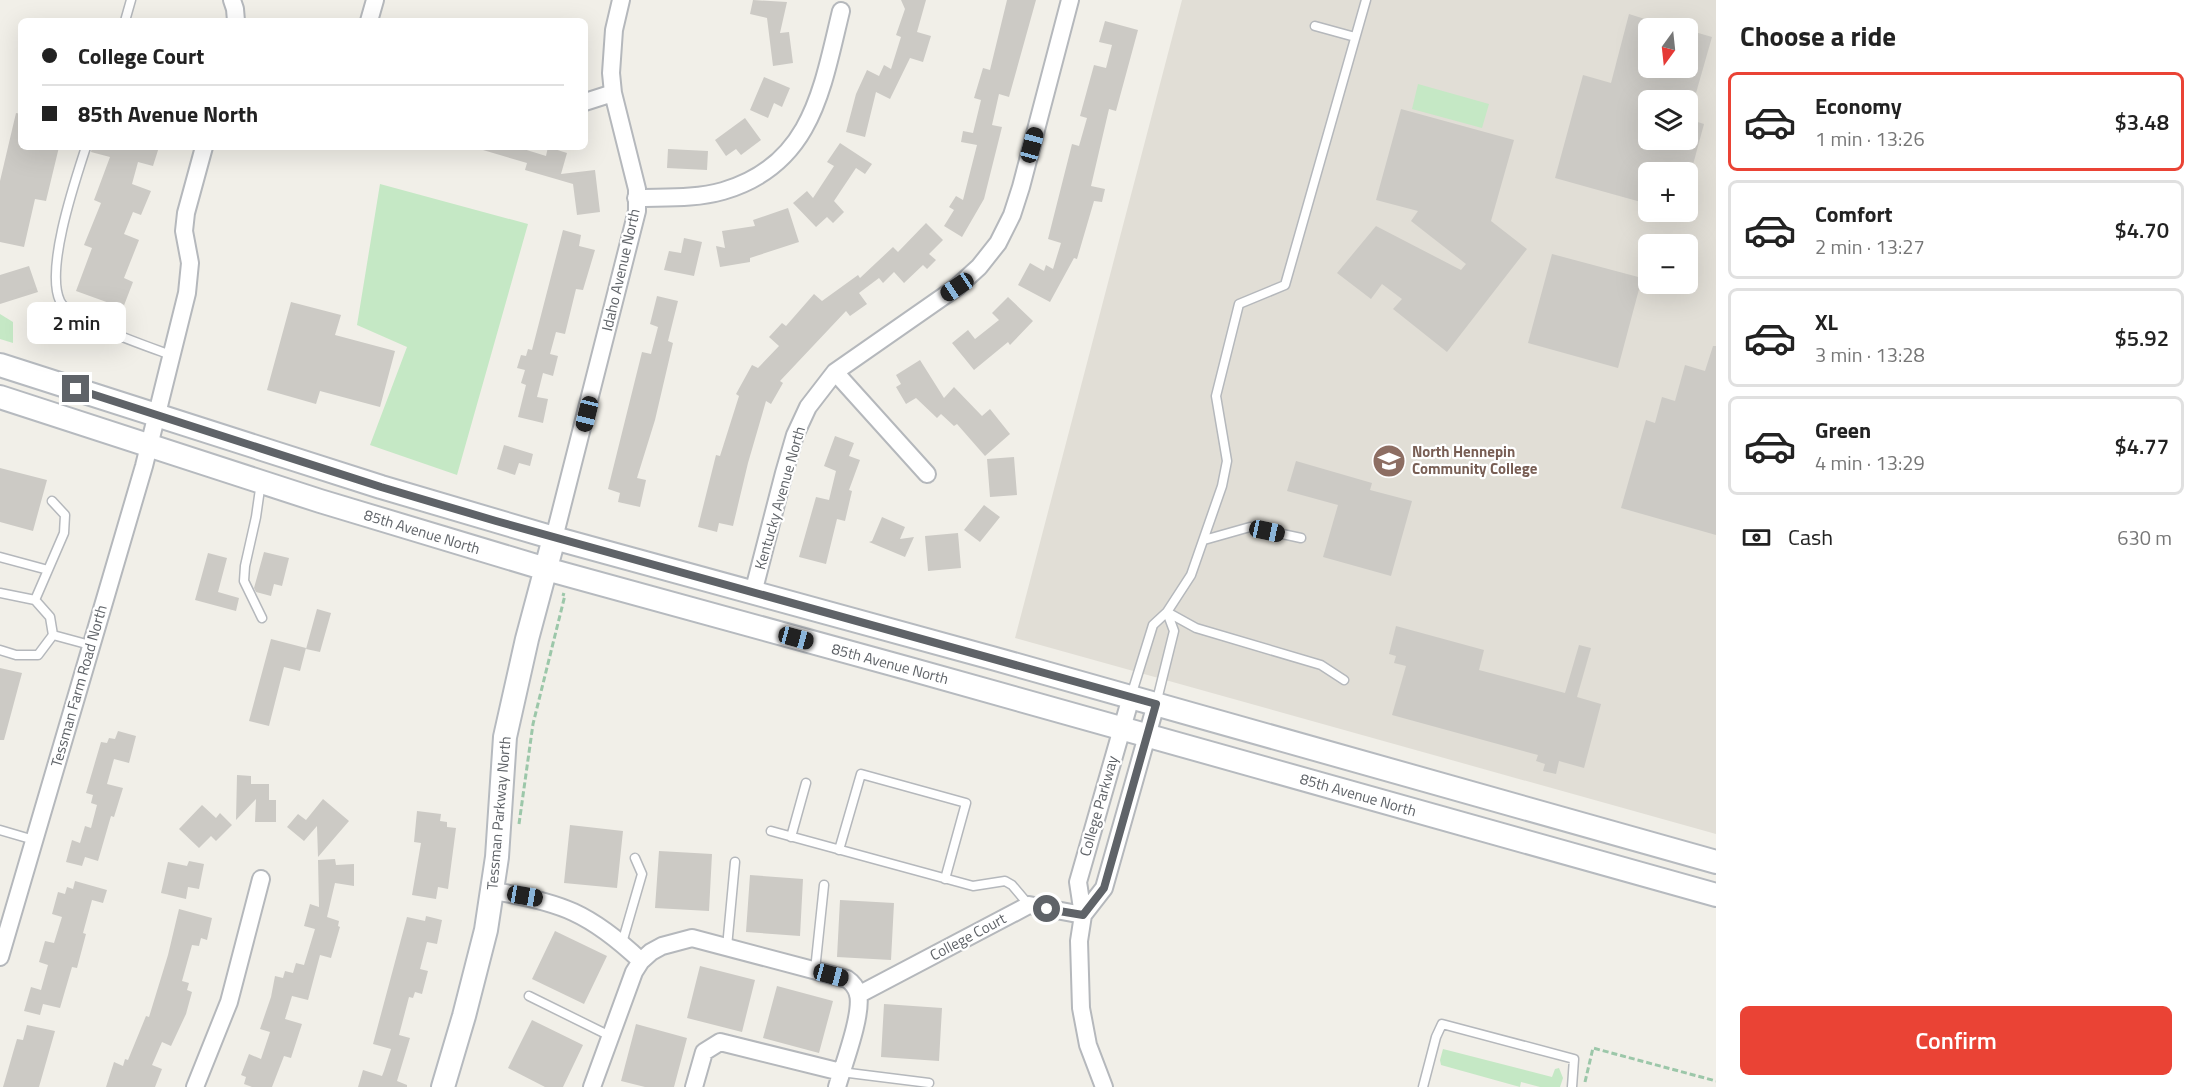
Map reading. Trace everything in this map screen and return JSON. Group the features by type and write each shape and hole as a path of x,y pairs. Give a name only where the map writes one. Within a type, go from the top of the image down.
{"main road":[{"name":"85th Avenue North","path":"0,365 381,487 554,538 1131,697 1716,862"},
{"name":"85th Avenue North","path":"0,397 429,535 546,569 1716,895"},
{"name":"Tessman Parkway North","path":"442,1087 464,1016 486,930 497,857 506,737 527,639 554,538"},
{"path":"1388,803 1430,827 1716,908"}],"street":[{"path":"232,0 236,18"},
{"path":"370,18 375,0"},
{"name":"Idaho Avenue North","path":"554,538 637,211 635,179 610,73 611,51 621,0"},
{"name":"Kentucky Avenue North","path":"753,593 795,435 808,407 835,372 957,287 979,267 998,243 1012,215 1021,186 1070,0"},
{"path":"636,198 693,196 723,192 749,181 774,165 795,144 821,93 841,11"},
{"path":"588,101 614,93"},
{"name":"Tessman Farm Road North","path":"0,957 90,645 124,537 187,293 189,263 184,231 186,213 203,150"},
{"path":"835,372 927,474"},
{"name":"College Parkway","path":"1104,1087 1088,1045 1081,1008 1078,941 1083,915 1078,882 1131,697"},
{"name":"College Parkway","path":"1083,915 1104,888 1156,704"},
{"path":"195,1087 229,1002 261,879"},
{"path":"493,891 564,906 592,921 622,943 641,961"},
{"path":"1029,905 1083,915"},
{"name":"College Court","path":"858,995 1029,905"},
{"path":"592,1087 634,972 641,961 662,946 692,938 847,979 855,985 859,1010 839,1080 720,1042 704,1052 694,1087"}],"lane":[{"path":"126,18 131,0"},
{"path":"1131,697 1154,625 1167,612 1191,575 1222,486 1227,461 1216,396 1239,304 1285,285 1366,0"},
{"path":"1315,26 1355,37"},
{"path":"85,150 68,202 57,254 57,288 60,302 76,316 171,356"},
{"path":"262,482 244,581 262,618"},
{"path":"35,600 64,533 65,515 52,501"},
{"path":"1204,540 1250,527 1302,538"},
{"path":"0,557 48,570"},
{"path":"0,593 35,600 50,617 53,635 38,655 16,655 0,650"},
{"path":"1167,612 1196,628 1321,665 1344,680"},
{"path":"1156,704 1174,631 1167,612"},
{"path":"53,635 90,645"},
{"path":"840,850 861,774 966,803 945,879"},
{"path":"791,837 806,783"},
{"path":"0,830 34,840"},
{"path":"771,831 973,886 1005,880 1029,905"},
{"path":"622,943 642,874 635,858"},
{"path":"727,947 735,862"},
{"path":"815,970 824,885"},
{"path":"529,996 610,1036"},
{"path":"1423,1087 1436,1037 1442,1024 1574,1059 1572,1087"},
{"path":"839,1080 929,1083"}],"path":[{"path":"519,829 533,724 565,595"},
{"path":"1584,1087 1593,1048 1716,1082"}],"shaded area":[{"name":"North Hennepin Community College","path":"1182,0 1716,0 1716,834 1015,638"}],"green space":[{"path":"1418,84 1489,104 1482,128 1412,109"},
{"path":"380,184 528,224 457,475 370,445 407,347 357,325"},
{"path":"0,314 13,322 13,343 0,339"},
{"path":"1443,1049 1552,1077 1555,1069 1559,1068 1563,1078 1560,1087 1540,1087 1521,1082 1520,1087 1441,1065"}],"building":[{"path":"753,0 787,2 780,33 789,32 793,63 773,66 767,18 750,14"},
{"path":"901,0 926,0 917,32 931,36 923,62 910,58 890,99 876,92 865,137 846,132 856,94 867,70 879,76 884,65 891,69 901,37 896,35 905,9"},
{"path":"1007,0 1036,0 1009,97 999,94 992,125 1002,127 984,199 962,237 944,226 954,210 949,207 956,196 963,200 977,145 961,142 963,131 973,133 981,100 974,98 983,68 990,70"},
{"path":"1629,14 1642,18 1638,18 1638,78 1698,78 1698,33 1712,37 1697,90 1638,90 1638,150 1697,150 1694,162 1638,162 1638,201 1555,178 1583,75 1611,83"},
{"path":"1105,21 1138,30 1116,111 1109,109 1091,186 1105,189 1102,202 1094,201 1077,259 1074,258 1050,302 1018,285 1030,263 1044,271 1046,265 1053,269 1061,243 1048,239 1072,144 1079,146 1087,118 1080,116 1094,65 1106,68 1112,45 1099,42"},
{"path":"764,77 790,88 782,107 774,103 768,118 750,110"},
{"path":"1401,109 1514,140 1491,221 1527,249 1447,352 1393,309 1402,299 1382,284 1371,299 1337,273 1376,226 1461,270 1466,264 1411,221 1418,211 1376,200"},
{"path":"16,113 18,113 18,150 58,150 46,201 35,199 24,247 0,242 0,181"},
{"path":"745,118 761,140 741,155 736,149 726,156 715,140"},
{"path":"1698,122 1704,124 1698,146"},
{"path":"840,143 872,164 865,174 856,168 834,201 844,212 833,223 827,217 816,227 793,203 807,191 813,198 834,166 827,162"},
{"path":"668,149 708,151 707,170 667,168"},
{"path":"91,150 158,150 153,166 138,162 132,184 151,191 141,215 133,212 124,234 139,240 124,278 133,282 123,308 76,291 92,248 84,245 101,203 94,200 110,157 91,152"},
{"path":"483,150 527,150 546,156 547,150 567,153 561,174 595,170 600,212 577,215 573,184 525,170 527,163"},
{"path":"788,208 799,242 750,258 750,262 720,267 716,246 725,248 722,231 755,226 753,220"},
{"path":"926,223 943,240 929,254 936,260 927,269 923,265 904,283 894,272 883,283 879,278 859,293 867,304 850,316 846,311 780,381 783,383 771,404 766,401 733,526 719,523 717,532 698,527 716,455 720,456 739,396 736,394 752,365 758,368 779,346 769,337 782,323 786,326 814,294 822,301 858,275 860,278 893,247 898,252"},
{"path":"563,230 581,235 579,246 595,250 583,290 576,289 565,334 556,332 550,354 558,356 553,376 543,373 537,397 548,399 543,423 518,417 526,385 521,383 525,370 517,368 521,355 526,356 528,349 532,350"},
{"path":"684,238 702,242 694,276 664,270 669,251 681,253"},
{"path":"1552,254 1638,277 1638,293 1618,368 1528,343"},
{"path":"29,266 38,292 0,304 0,275"},
{"path":"657,296 678,301 668,341 673,343 655,420 637,478 646,480 640,507 618,502 620,493 608,489 642,352 651,354 658,327 650,324"},
{"path":"1008,297 1033,321 1010,345 1008,342 974,370 952,343 968,330 975,339 999,320 992,313"},
{"path":"291,302 341,315 335,335 395,351 380,407 320,391 316,404 267,390"},
{"path":"1713,346 1716,346 1716,535 1621,508 1646,420 1655,423 1662,397 1675,401 1685,365 1705,371"},
{"path":"920,360 944,398 954,387 982,416 990,409 1010,434 985,456 957,424 954,426 941,414 937,418 916,398 906,404 896,387 901,384 896,375"},
{"path":"835,436 854,443 849,456 860,460 849,490 852,491 845,521 837,519 826,564 799,557 816,497 829,500 836,471 824,466"},
{"path":"504,445 533,454 530,466 519,463 515,475 497,469"},
{"path":"1014,457 1017,495 990,497 987,459"},
{"path":"1296,461 1372,483 1370,490 1412,501 1391,576 1323,557 1338,505 1287,491"},
{"path":"0,468 47,480 33,531 0,522"},
{"path":"984,505 1000,517 980,542 964,530"},
{"path":"882,517 905,527 900,539 914,537 905,557 869,542 872,541"},
{"path":"958,533 961,568 928,571 925,536"},
{"path":"264,552 289,558 282,586 274,584 271,596 256,592 254,588"},
{"path":"208,553 227,558 218,592 239,598 236,611 195,600"},
{"path":"317,609 331,613 320,652 306,649"},
{"path":"1396,626 1484,650 1479,670 1565,693 1579,645 1591,648 1577,697 1601,704 1584,768 1559,761 1556,774 1543,771 1545,764 1536,761 1538,755 1392,715 1406,666 1394,663 1396,656 1389,654"},
{"path":"271,639 306,648 300,671 284,667 269,726 249,721"},
{"path":"0,668 22,673 4,740 0,740"},
{"path":"118,731 136,736 129,763 114,759 107,784 123,788 114,817 111,816 98,861 85,857 82,866 66,862 72,840 80,843 85,826 91,828 97,805 91,803 93,795 86,793 101,742 107,743 109,738 115,739"},
{"path":"237,775 251,776 251,784 269,784 269,800 276,800 276,822 255,822 256,799 236,820"},
{"path":"323,799 349,821 318,857 317,826 304,841 287,827 298,814 306,820"},
{"path":"202,805 216,818 220,813 232,825 216,841 211,836 199,848 179,829"},
{"path":"417,811 441,814 440,821 447,822 447,827 456,828 448,889 438,887 436,899 412,895 421,843 414,842"},
{"path":"570,825 623,831 617,888 564,883"},
{"path":"659,851 712,854 709,911 655,908"},
{"path":"335,859 336,865 354,864 354,886 335,883 327,917 339,921 338,926 340,927 331,958 320,955 308,1000 292,996 285,1019 302,1024 291,1058 284,1056 272,1087 252,1087 244,1084 246,1077 241,1075 249,1054 261,1059 270,1032 260,1029 271,997 275,976 283,978 285,971 293,973 296,963 304,965 315,929 304,926 310,904 319,907 318,860"},
{"path":"189,861 204,864 199,889 188,887 186,899 161,893 168,862 187,866"},
{"path":"750,875 803,879 800,936 746,932"},
{"path":"75,881 107,890 103,903 92,900 77,968 72,967 60,1008 43,1004 40,1015 24,1011 31,987 41,990 48,965 39,962 45,941 54,943 62,917 52,914 58,892 65,894 67,887 73,889"},
{"path":"840,900 894,903 891,960 837,957"},
{"path":"179,909 212,918 207,940 201,938 199,946 192,945 182,981 189,983 187,990 192,992 186,1014 171,1046 162,1042 152,1065 162,1069 155,1087 106,1087 114,1062 123,1066 125,1059 128,1060 146,1016 149,1017"},
{"path":"426,916 442,920 437,944 427,942 420,969 428,971 422,994 415,992 413,998 409,997 399,1035 410,1038 397,1081 407,1087 358,1087 363,1070 382,1076 384,1071 391,1049 373,1044 407,917 425,921"},
{"path":"555,931 607,956 584,1004 532,979"},
{"path":"700,966 755,980 742,1032 687,1018"},
{"path":"777,986 833,1001 819,1053 763,1038"},
{"path":"884,1004 942,1008 939,1061 881,1057"},
{"path":"532,1020 583,1045 563,1087 545,1087 508,1068"},
{"path":"636,1024 687,1038 674,1087 645,1087 621,1081"},
{"path":"27,1025 55,1031 39,1087 3,1087 17,1039 23,1040"}],"place":[{"name":"North Hennepin Community College","path":"1389,461"}],"route":[{"path":"76,389 381,487 554,538 1156,704 1104,888 1083,915 1047,909"}]}
